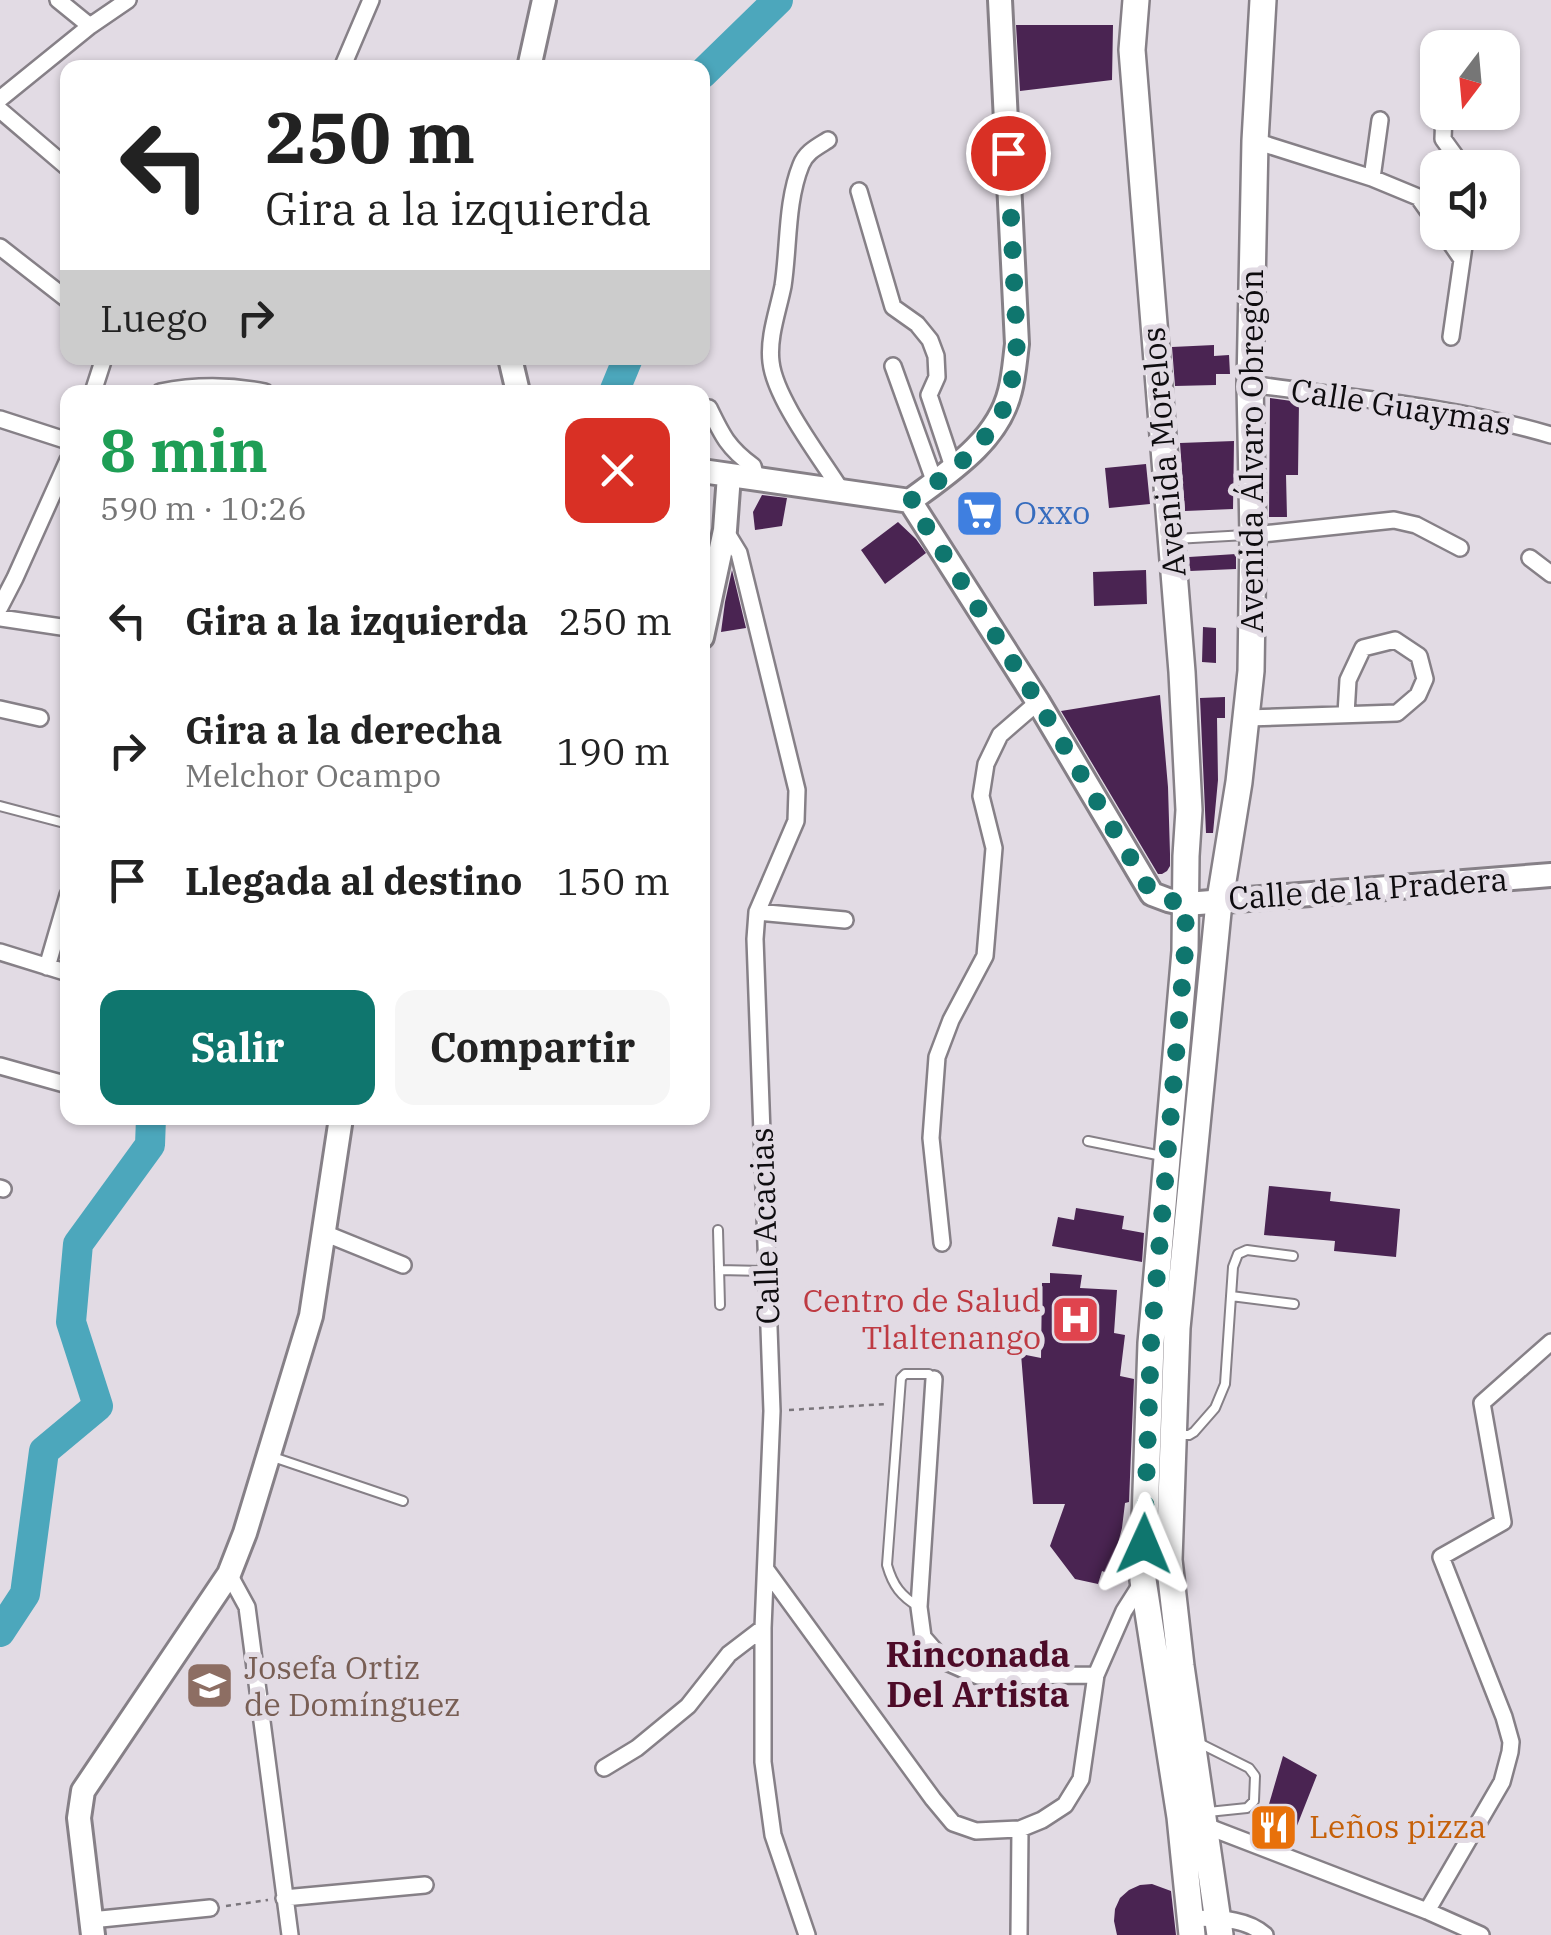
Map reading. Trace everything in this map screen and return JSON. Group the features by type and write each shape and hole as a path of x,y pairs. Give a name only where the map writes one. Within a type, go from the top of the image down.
{"main road":[{"name":"Avenida Morelos","path":"1136,0 1132,50 1182,672 1189,810 1185,951 1151,1343 1160,1435"},
{"name":"Avenida Álvaro Obregón","path":"1160,1435 1177,1328 1220,901 1251,671 1254,535 1250,384 1255,141 1263,0"},
{"path":"1160,1435 1181,1666 1220,1927"},
{"path":"1160,1435 1144,1580 1180,1817 1192,1927"}],"street":[{"path":"58,0 90,26"},
{"path":"0,99 128,0"},
{"path":"345,60 371,0"},
{"path":"531,60 544,0"},
{"path":"710,471 910,501 944,476 996,425 1010,394 1017,344 1000,0"},
{"path":"0,110 60,161"},
{"path":"1372,178 1380,120"},
{"path":"828,140 807,153 794,187 771,364 783,397 841,490"},
{"path":"1255,141 1372,178 1420,199"},
{"path":"858,192 892,306 917,324 930,340 936,356 936,377 929,395 944,476"},
{"path":"0,246 60,294"},
{"path":"1455,250 1461,258"},
{"path":"1451,337 1463,250"},
{"path":"893,366 944,476"},
{"name":"Calle Guaymas","path":"1250,384 1440,410 1551,435"},
{"path":"710,408 724,439 754,466 756,478"},
{"path":"0,420 60,438"},
{"path":"710,599 725,530 729,475"},
{"path":"0,608 8,578 60,476"},
{"path":"910,501 1038,702 1152,894 1186,904"},
{"path":"1254,535 1394,520 1416,525 1460,548"},
{"name":"Calle Acacias","path":"725,530 739,553 797,790 796,821 757,912 772,1411 762,1628 763,1762 773,1834 807,1935"},
{"path":"1530,558 1551,574"},
{"path":"0,618 60,627"},
{"path":"1246,718 1396,713 1418,694 1425,679 1420,656 1396,640 1364,648 1348,680 1346,714"},
{"path":"942,1242 932,1138 937,1057 951,1020 985,956 994,848 981,796 986,764 1000,736 1038,702"},
{"path":"0,709 40,718"},
{"name":"Calle de la Pradera","path":"1186,904 1551,875"},
{"path":"757,912 845,920"},
{"path":"47,967 60,934"},
{"path":"0,952 60,971"},
{"path":"0,1066 60,1083"},
{"path":"210,1908 92,1928 79,1818 84,1791 229,1574 311,1316 340,1125"},
{"path":"324,1233 402,1265"},
{"path":"1427,1911 1502,1782 1510,1752 1504,1717 1440,1561 1503,1522 1482,1403 1551,1342"},
{"path":"934,1379 919,1607 923,1637 944,1661 978,1676 1096,1675"},
{"path":"766,1571 953,1823 976,1831 1020,1830 1065,1805 1081,1779 1096,1675 1124,1610 1144,1580 1169,1560"},
{"path":"229,1574 247,1606 290,1935"},
{"path":"604,1768 638,1748 688,1706 730,1654 762,1628"},
{"path":"1205,1819 1481,1935"},
{"path":"1019,1935 1020,1830"},
{"path":"284,1898 425,1885"},
{"path":"1192,1927 1244,1922 1265,1935"}],"lane":[{"path":"1171,540 1254,535"},
{"path":"0,806 60,822"},
{"path":"1088,1141 1167,1157"},
{"path":"718,1230 720,1305"},
{"path":"1160,1435 1189,1435 1215,1408 1225,1384 1233,1267 1238,1254 1247,1250 1293,1256"},
{"path":"719,1270 767,1271"},
{"path":"1231,1296 1294,1304"},
{"path":"919,1607 902,1597 887,1565 901,1378 904,1374 928,1374 934,1379"},
{"path":"268,1456 403,1501"},
{"path":"1192,1739 1250,1768 1255,1776 1254,1801 1246,1808 1205,1819"}],"path":[{"path":"772,1411 898,1403"},
{"path":"210,1908 284,1898"}],"building":[{"path":"1016,25 1113,25 1112,80 1020,91"},
{"path":"1214,345 1214,356 1229,355 1230,374 1216,374 1216,385 1175,386 1172,347"},
{"path":"1270,398 1299,402 1298,475 1286,475 1287,517 1269,517"},
{"path":"1234,441 1233,509 1185,511 1180,443"},
{"path":"1146,464 1150,504 1109,508 1105,468"},
{"name":"Oxxo","path":"992,493 994,532 966,533 964,495"},
{"path":"762,495 787,498 782,526 755,530 753,512"},
{"path":"898,522 926,553 885,584 861,550"},
{"path":"1236,554 1236,569 1190,571 1189,557"},
{"path":"732,570 746,628 721,632 725,602"},
{"path":"1146,570 1147,604 1094,606 1093,572"},
{"path":"1203,627 1216,628 1216,663 1202,662"},
{"path":"1160,695 1170,866 1158,874 1061,711"},
{"path":"1225,697 1225,718 1217,718 1218,780 1213,833 1206,833 1200,698"},
{"path":"1269,1186 1331,1192 1330,1201 1400,1209 1396,1257 1334,1251 1335,1241 1264,1235"},
{"path":"1076,1208 1124,1216 1122,1229 1144,1233 1142,1262 1052,1246 1058,1217 1074,1220"},
{"path":"1050,1273 1082,1275 1080,1288 1117,1290 1114,1333 1125,1335 1120,1376 1134,1379 1129,1502 1125,1503 1110,1574 1102,1571 1098,1584 1075,1579 1050,1546 1065,1504 1033,1504 1021,1354 1041,1358 1042,1283 1050,1283"},
{"path":"1283,1756 1317,1775 1289,1846 1260,1835"},
{"path":"1152,1884 1171,1891 1176,1935 1117,1935 1114,1921 1120,1898 1140,1885"}],"waterway":[{"path":"710,66 778,0"},
{"path":"617,385 625,365"},
{"path":"0,1632 25,1594 44,1451 98,1406 71,1322 78,1244 150,1145 151,1125"}],"place":[{"name":"Oxxo","path":"979,513"},
{"name":"Centro de Salud Tlaltenango","path":"1076,1319"},
{"name":"Josefa Ortiz de Domínguez","path":"209,1686"},
{"name":"Leños pizza","path":"1274,1827"}],"district":[{"name":"Rinconada Del Artista","path":"978,1675"}],"route":[{"path":"1008,153 1017,344 1010,394 996,425 954,470 910,501 1038,702 1152,894 1186,904 1151,1343 1144,1544"}]}
